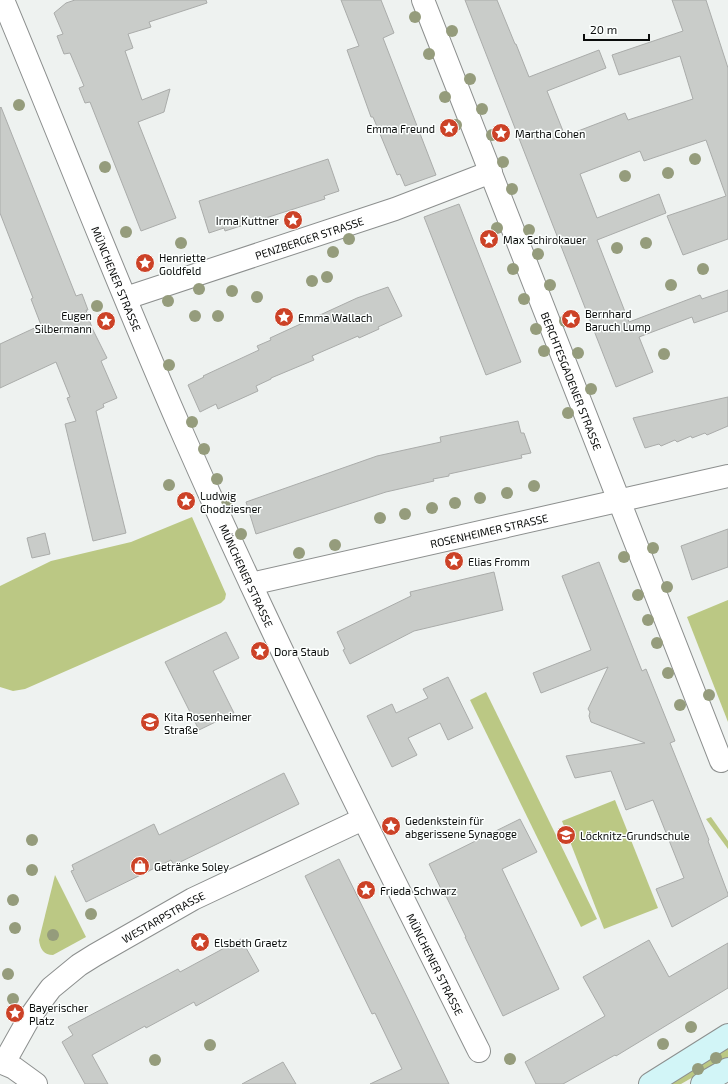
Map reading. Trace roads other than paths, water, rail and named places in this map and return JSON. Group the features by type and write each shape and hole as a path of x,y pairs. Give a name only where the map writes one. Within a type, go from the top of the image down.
{"main road":[{"path":"650,1084 728,1035"},
{"path":"702,1084 728,1069"}],"street":[{"name":"MÜNCHENER STRASSE","path":"2,0 185,438 251,584 363,819 479,1051"},
{"name":"BERCHTESGADENER STRASSE","path":"424,0 721,761"},
{"name":"PENZBERGER STRASSE","path":"126,298 395,209 491,172"},
{"name":"ROSENHEIMER STRASSE","path":"251,584 728,476"},
{"name":"WESTARPSTRASSE","path":"2,1062 45,996 78,965 193,899 363,819"},
{"path":"2,1062 21,1072 36,1084"}],"place":[{"name":"Emma Freund","path":"449,128"},
{"name":"Martha Cohen","path":"501,133"},
{"name":"Irma Kuttner","path":"293,220"},
{"name":"Max Schirokauer","path":"489,239"},
{"name":"Henriette Goldfeld","path":"145,263"},
{"name":"Emma Wallach","path":"284,317"},
{"name":"Bernhard Baruch Lump","path":"571,319"},
{"name":"Eugen Silbermann","path":"106,321"},
{"name":"Ludwig Chodziesner","path":"186,501"},
{"name":"Elias Fromm","path":"454,561"},
{"name":"Dora Staub","path":"260,651"},
{"name":"Kita Rosenheimer Straße","path":"150,722"},
{"name":"Gedenkstein für abgerissene Synagoge","path":"391,826"},
{"name":"Löcknitz-Grundschule","path":"566,835"},
{"name":"Getränke Soley","path":"140,866"},
{"name":"Frieda Schwarz","path":"366,890"},
{"name":"Elsbeth Graetz","path":"200,942"},
{"name":"Bayerischer Platz","path":"15,1013"}]}
